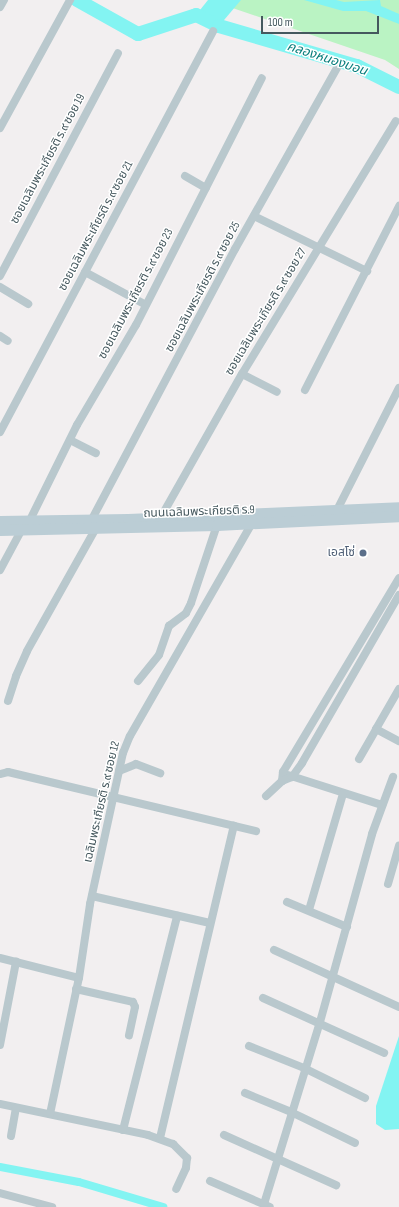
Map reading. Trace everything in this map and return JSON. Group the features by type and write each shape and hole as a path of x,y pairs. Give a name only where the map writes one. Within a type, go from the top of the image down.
{"main road":[{"name":"ถนนเฉลิมพระเกียรติ ร.9","path":"0,530 161,518 399,507"},
{"name":"ถนนเฉลิมพระเกียรติ ร.9","path":"0,521 30,520 94,524 217,525 399,516"}],"street":[{"path":"0,7 4,0"},
{"path":"0,128 69,2"},
{"name":"ซอยเฉลิมพระเกียรติ ร.๙ ซอย 21","path":"0,432 213,31"},
{"name":"ซอยเฉลิมพระเกียรติ ร.๙ ซอย 19","path":"0,276 118,53"},
{"name":"ซอยเฉลิมพระเกียรติ ร.๙ ซอย 25","path":"8,701 16,676 28,651 254,216 337,68"},
{"name":"ซอยเฉลิมพระเกียรติ ร.๙ ซอย 23","path":"30,520 70,440 146,304 262,78"},
{"name":"ซอยเฉลิมพระเกียรติ ร.๙ ซอย 27","path":"161,518 242,374 396,121"},
{"path":"185,176 206,188"},
{"path":"305,390 399,206"},
{"path":"254,216 367,271"},
{"path":"85,272 146,304"},
{"path":"0,287 28,304"},
{"path":"0,336 8,341"},
{"path":"242,374 278,392"},
{"path":"337,510 399,388"},
{"path":"70,440 96,453"},
{"name":"เฉลิมพระเกียรติ ร.๙ ซอย 12","path":"50,1114 79,978 92,896 119,771 130,736 252,524"},
{"path":"138,681 159,655 169,626 186,613 191,603 217,525"},
{"path":"0,570 22,529"},
{"path":"292,777 321,731 386,609 399,578"},
{"path":"266,796 283,777 312,727 386,609 399,595"},
{"path":"359,759 399,689"},
{"path":"312,727 321,731"},
{"path":"376,729 399,741"},
{"path":"119,771 136,764 160,773"},
{"path":"0,774 8,772 113,799 256,831"},
{"path":"283,777 292,777 382,805"},
{"path":"210,1181 267,1206 291,1112 320,1022 382,805 393,777"},
{"path":"309,910 343,794"},
{"path":"160,1138 234,826"},
{"path":"388,884 399,846"},
{"path":"92,896 210,923"},
{"path":"287,902 347,927"},
{"path":"123,1130 177,916"},
{"path":"274,950 399,1007"},
{"path":"0,958 79,978"},
{"path":"0,1044 16,962"},
{"path":"76,989 133,1002 135,1007 129,1035"},
{"path":"263,998 320,1022 384,1053"},
{"path":"249,1046 304,1068 365,1098"},
{"path":"245,1094 291,1112 355,1143"},
{"path":"0,1104 160,1138 174,1144 187,1158 186,1168 176,1188"},
{"path":"11,1136 16,1108"},
{"path":"224,1135 336,1185"},
{"path":"0,1193 31,1204 52,1207"}],"green space":[{"path":"209,0 399,0 399,69 385,60"}],"water":[{"path":"208,0 241,0 219,26 196,15"},
{"path":"304,0 336,0 344,2 380,0 381,6 399,14 399,24 366,11 343,11"},
{"path":"399,1036 399,1129 385,1130 376,1124 376,1106"}],"waterway":[{"name":"คลองหนองบอน","path":"77,0 138,34 196,15 219,26 357,66 399,87"},
{"path":"0,1167 79,1182 163,1207"}],"place":[{"name":"เอสโซ่","path":"363,553"}]}
